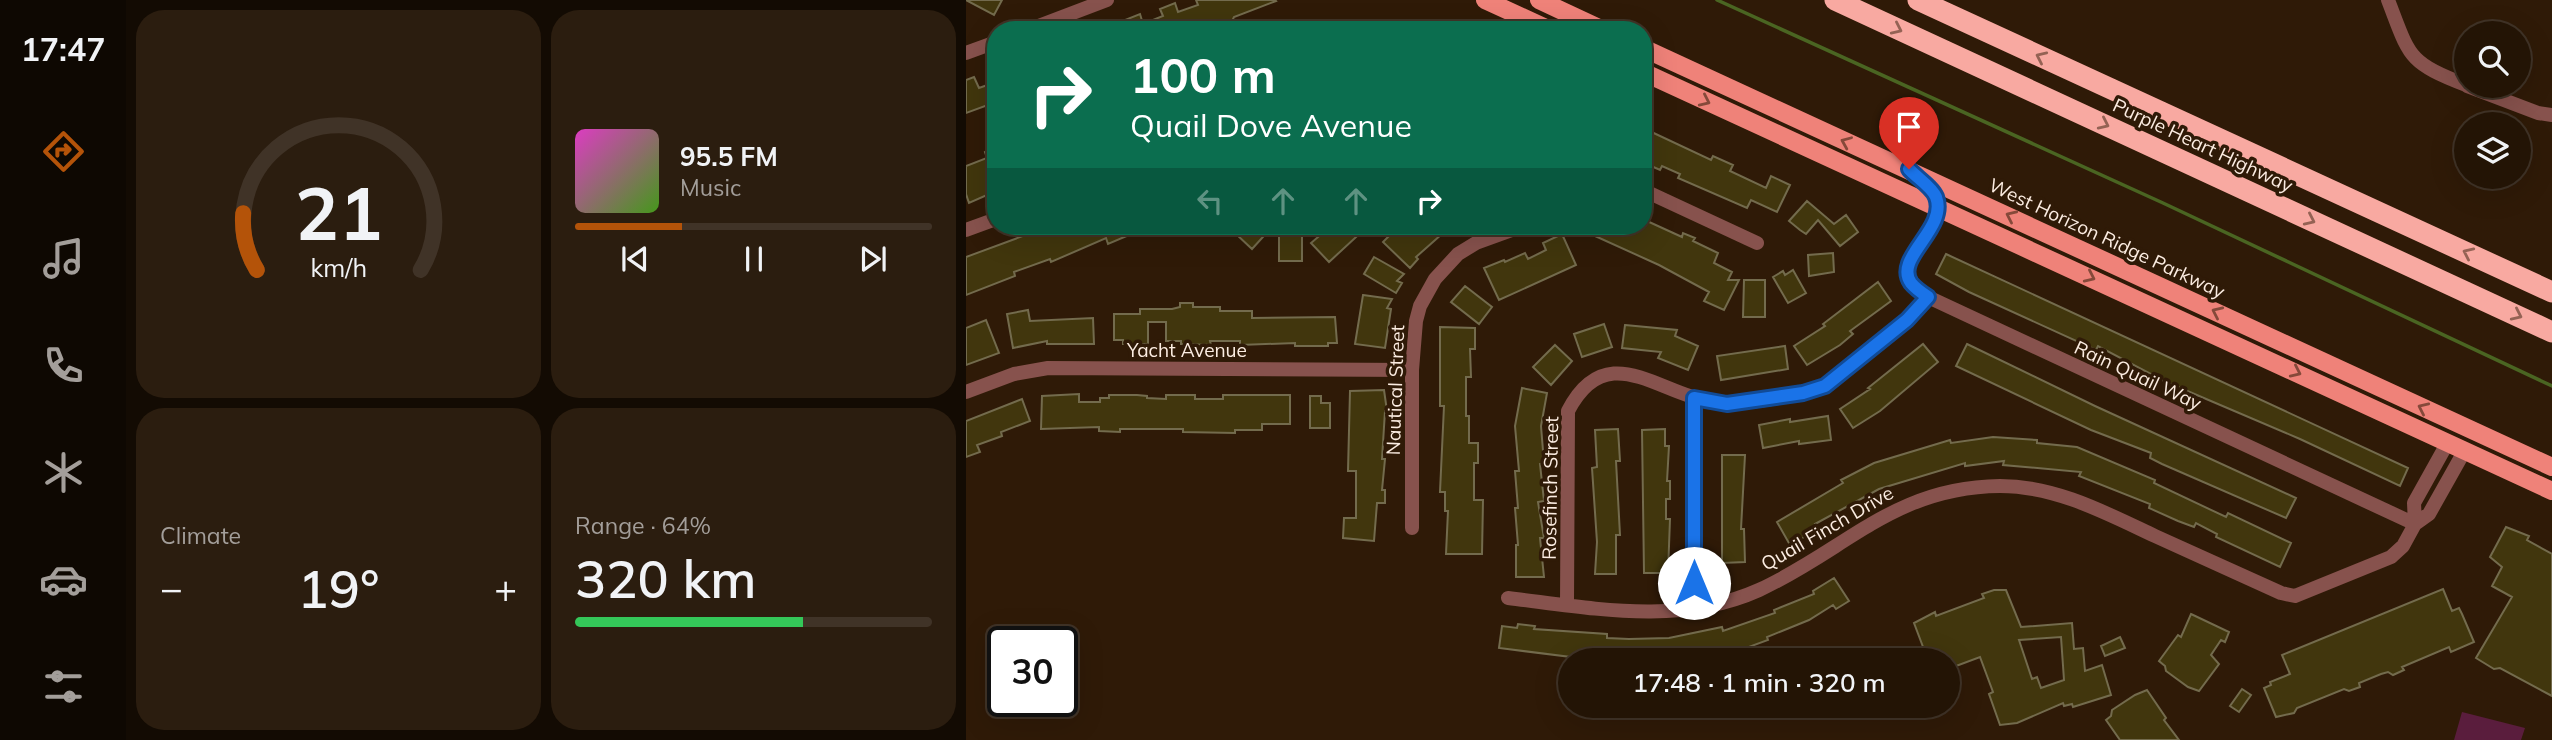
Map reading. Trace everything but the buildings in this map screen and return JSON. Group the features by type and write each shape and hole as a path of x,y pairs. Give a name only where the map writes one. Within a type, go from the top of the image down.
{"highway":[{"name":"Purple Heart Highway","path":"1835,0 2552,332"},
{"name":"Purple Heart Highway","path":"1918,0 2552,292"}],"main road":[{"path":"1485,0 1530,21"},
{"path":"1539,0 1584,21"},
{"name":"West Horizon Ridge Parkway","path":"1652,52 2552,467"},
{"path":"1652,76 1827,159 1936,215 1960,217 2552,491"},
{"path":"1909,169 1932,190 1936,215"},
{"path":"2448,442 2454,438 2465,437 2542,472 2552,473"}],"street":[{"path":"1052,21 1107,0"},
{"path":"2388,0 2403,40 2419,64 2454,80"},
{"path":"966,53 987,45"},
{"path":"2499,98 2538,113 2552,115"},
{"path":"1652,194 1757,243"},
{"name":"Rain Quail Way","path":"1936,215 1908,264 1907,273 1910,282 1928,297 2415,524"},
{"path":"966,230 987,222"},
{"name":"Nautical Street","path":"1412,528 1412,370 1416,321 1420,306 1435,279 1458,254 1476,243 1498,235"},
{"path":"1694,610 1694,398 1727,404 1803,393 1825,386 1907,320 1928,297"},
{"name":"Yacht Avenue","path":"966,392 1021,372 1048,368 1412,370"},
{"name":"Rosefinch Street","path":"1567,605 1568,411 1578,391 1595,378 1611,372 1633,374 1694,398"},
{"name":"Quail Finch Drive","path":"2415,524 2414,503 2448,442"},
{"name":"Quail Finch Drive","path":"1508,598 1634,612 1694,610 1758,590 1874,520 1912,502 1953,491 2000,486 2037,490 2079,500 2281,593 2295,596 2391,557 2403,546 2415,524 2428,514 2465,450"}],"shaded area":[{"path":"2462,712 2525,728 2521,740 2454,740"}],"waterway":[{"path":"1717,0 2163,203 2552,386"}],"route":[{"path":"1694,583 1694,398 1727,404 1803,393 1825,386 1907,320 1928,297 1910,282 1908,264 1934,223 1938,208 1932,190 1909,169"}]}
